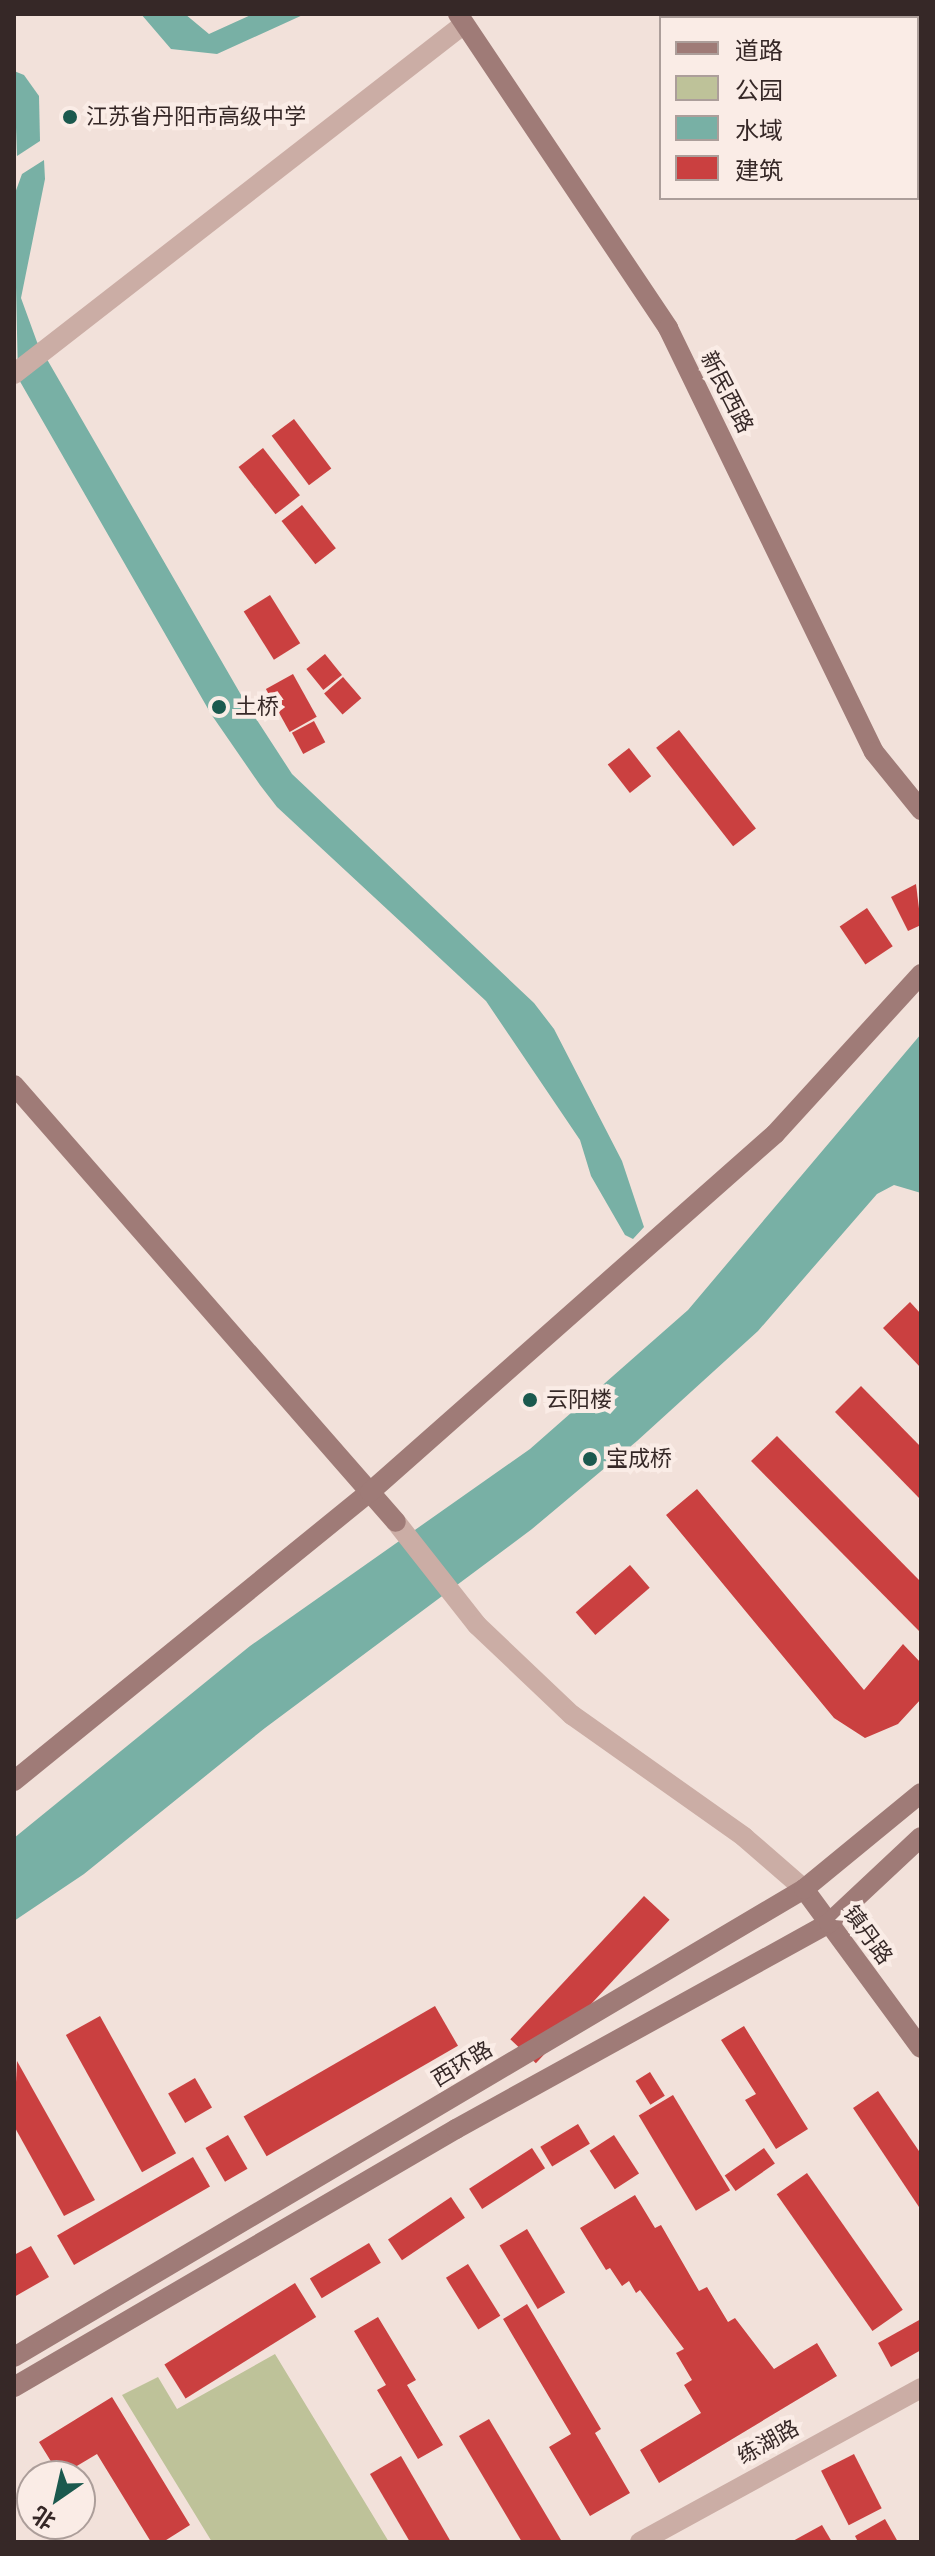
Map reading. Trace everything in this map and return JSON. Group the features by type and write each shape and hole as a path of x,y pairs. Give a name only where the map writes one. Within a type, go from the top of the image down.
{"street":[{"path":"14,374 461,19"},
{"name":"新民西路","path":"461,19 668,328 874,752 921,810"},
{"path":"14,1781 370,1492 775,1134 921,974"},
{"path":"14,1085 396,1522 477,1625 572,1715 744,1837 804,1889"},
{"name":"西环路","path":"14,2357 804,1889 921,1793"},
{"path":"14,2387 456,2129 829,1923 921,1837"},
{"name":"镇丹路","path":"804,1889 921,2048"},
{"name":"练湖路","path":"640,2542 921,2388"}],"green space":[{"path":"275,2354 389,2542 212,2542 122,2395 158,2377 177,2409"}],"water":[{"path":"141,14 185,14 209,34 253,14 305,14 217,54 171,49"},
{"path":"14,71 24,75 39,96 40,141 17,156"},
{"path":"44,160 45,179 21,298 37,342 244,700 292,774 534,1003 554,1029 622,1161 644,1227 633,1239 625,1235 591,1176 580,1140 486,1001 277,807 260,785 211,714 18,378 14,196 22,174"},
{"path":"921,1034 921,1193 894,1185 877,1194 758,1331 637,1441 532,1529 265,1728 84,1874 14,1921 14,1838 250,1646 530,1449 688,1310"}],"building":[{"path":"294,419 331,469 309,485 272,436"},
{"path":"263,448 300,495 276,514 239,467"},
{"path":"302,505 336,548 315,564 282,521"},
{"path":"270,595 300,643 274,660 244,611"},
{"path":"325,654 342,675 323,690 306,669"},
{"path":"293,674 317,717 290,732 266,689"},
{"path":"343,677 361,698 343,715 324,693"},
{"path":"314,721 325,742 303,754 292,733"},
{"path":"679,730 756,829 733,846 656,748"},
{"path":"629,748 651,776 630,793 608,765"},
{"path":"916,884 921,925 908,931 891,897"},
{"path":"867,908 893,946 865,965 840,926"},
{"path":"910,1302 921,1314 921,1368 883,1328"},
{"path":"861,1386 921,1447 921,1500 835,1412"},
{"path":"777,1436 921,1582 921,1633 751,1461"},
{"path":"697,1489 864,1690 903,1644 921,1663 921,1699 898,1724 865,1738 834,1718 666,1515"},
{"path":"630,1565 650,1588 595,1635 576,1612"},
{"path":"644,1896 670,1920 536,2063 510,2039"},
{"path":"435,2006 458,2046 267,2156 244,2116"},
{"path":"100,2016 176,2153 142,2172 66,2035"},
{"path":"744,2026 808,2129 776,2149 745,2100 756,2094 721,2040"},
{"path":"17,2061 95,2200 64,2216 14,2126"},
{"path":"650,2072 665,2096 650,2105 636,2081"},
{"path":"195,2078 212,2107 185,2123 168,2094"},
{"path":"878,2091 921,2154 921,2210 853,2108"},
{"path":"673,2095 730,2190 696,2211 639,2116"},
{"path":"578,2124 590,2144 552,2166 540,2147"},
{"path":"228,2135 248,2169 225,2182 205,2148"},
{"path":"614,2135 639,2174 615,2189 590,2151"},
{"path":"532,2148 545,2168 482,2209 469,2189"},
{"path":"764,2148 775,2164 736,2191 725,2176"},
{"path":"193,2157 210,2186 74,2265 57,2236"},
{"path":"807,2173 903,2310 872,2331 777,2194"},
{"path":"635,2195 655,2228 661,2225 699,2291 707,2287 728,2322 735,2318 774,2369 817,2343 837,2376 659,2483 640,2450 701,2413 684,2385 692,2380 676,2353 684,2349 640,2290 636,2293 629,2281 622,2286 610,2268 606,2270 580,2228"},
{"path":"451,2197 465,2218 402,2260 388,2239"},
{"path":"527,2229 565,2292 538,2309 500,2245"},
{"path":"369,2243 381,2263 322,2298 310,2279"},
{"path":"31,2246 49,2277 14,2297 14,2255"},
{"path":"468,2264 500,2316 478,2330 446,2278"},
{"path":"295,2283 316,2317 186,2399 164,2365"},
{"path":"527,2304 601,2429 595,2433 630,2493 590,2516 549,2447 571,2434 503,2319"},
{"path":"378,2317 416,2380 407,2385 443,2445 418,2459 377,2390 386,2385 354,2331"},
{"path":"921,2319 921,2350 891,2367 878,2343"},
{"path":"112,2397 190,2525 163,2542 151,2542 97,2454 87,2460 50,2460 39,2442"},
{"path":"489,2419 561,2540 558,2542 522,2542 459,2436"},
{"path":"854,2454 882,2508 849,2525 821,2471"},
{"path":"401,2456 451,2542 410,2542 370,2474"},
{"path":"885,2519 898,2542 858,2542 855,2536"},
{"path":"822,2525 832,2542 791,2542"}],"place":[{"name":"江苏省丹阳市高级中学","path":"70,117"},
{"name":"土桥","path":"219,707"},
{"name":"云阳楼","path":"530,1400"},
{"name":"宝成桥","path":"590,1459"}]}
